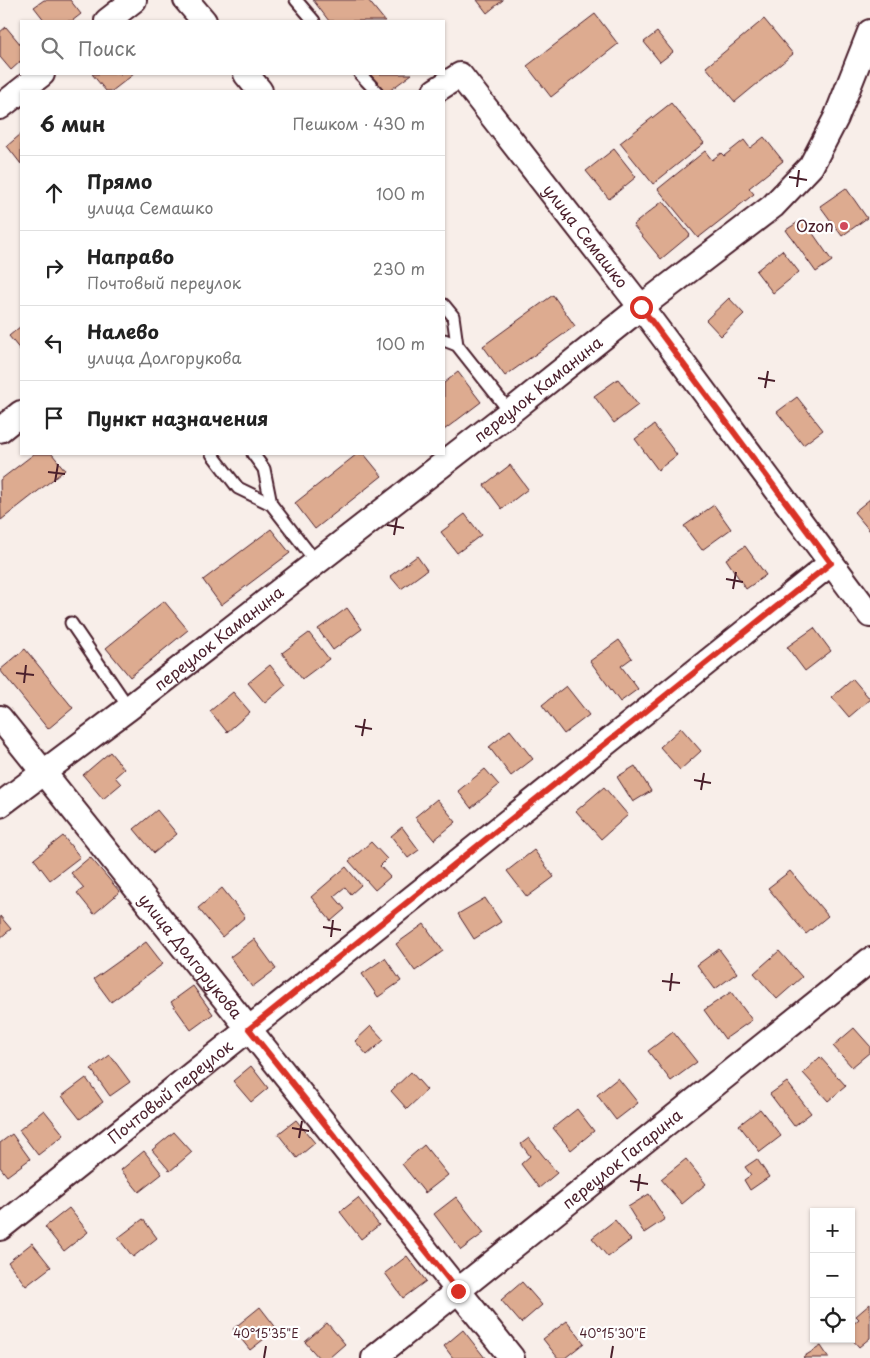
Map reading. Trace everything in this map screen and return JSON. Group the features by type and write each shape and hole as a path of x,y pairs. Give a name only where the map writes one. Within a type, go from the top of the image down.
{"street":[{"path":"108,20 134,0"},
{"path":"186,0 203,20"},
{"name":"переулок Каманина","path":"0,805 129,708 773,206 811,166 836,118 870,32"},
{"path":"22,90 41,75"},
{"path":"247,75 259,90"},
{"name":"улица Семашко","path":"438,90 460,75 641,307 870,616"},
{"path":"0,107 20,91"},
{"path":"0,430 20,414"},
{"name":"Почтовый переулок","path":"0,1228 831,563"},
{"name":"улица Долгорукова","path":"0,718 512,1358"},
{"name":"переулок Гагарина","path":"374,1358 870,960"}],"lane":[{"path":"296,0 313,20"},
{"path":"361,75 375,90"},
{"path":"445,305 453,316 456,345"},
{"path":"445,340 456,345 510,412"},
{"path":"213,455 238,488 271,504 316,562"},
{"path":"254,455 264,469 271,504"},
{"path":"71,623 129,708"}],"building":[{"path":"44,0 70,0 81,14 73,20 44,20 34,7"},
{"path":"313,0 368,0 384,20 328,20"},
{"path":"477,0 503,0 487,13"},
{"path":"595,14 618,44 551,97 527,66"},
{"path":"764,19 793,54 735,102 706,67"},
{"path":"6,27 20,44 20,62 11,70 0,57 0,32"},
{"path":"657,32 673,52 660,62 644,42"},
{"path":"93,75 133,75 113,90 105,90"},
{"path":"371,75 411,75 390,90 383,90"},
{"path":"671,103 704,143 653,184 620,143"},
{"path":"20,135 20,163 7,146"},
{"path":"764,137 783,161 749,188 754,194 698,238 658,189 705,151 712,160 721,153 724,156 744,140 750,148"},
{"path":"614,149 636,177 609,199 586,171"},
{"path":"846,188 867,218 842,236 820,206"},
{"path":"663,201 690,235 661,259 633,225"},
{"path":"803,219 832,261 816,272 786,230"},
{"path":"782,250 799,272 773,293 756,271"},
{"path":"553,295 575,326 505,376 483,346"},
{"path":"729,298 744,314 721,336 706,320"},
{"path":"20,327 20,350 9,336"},
{"path":"458,372 481,402 445,429 445,382"},
{"path":"618,379 638,405 614,423 594,396"},
{"path":"797,397 823,430 803,445 777,412"},
{"path":"654,425 677,455 658,470 635,439"},
{"path":"33,455 53,455 65,470 1,520 0,480"},
{"path":"356,455 365,455 382,476 315,529 295,503"},
{"path":"510,465 528,489 502,509 484,485"},
{"path":"870,499 870,531 854,512"},
{"path":"714,505 731,529 702,550 684,526"},
{"path":"465,514 481,535 457,553 441,532"},
{"path":"271,529 290,553 221,605 203,580"},
{"path":"745,546 766,575 746,589 726,559"},
{"path":"417,556 427,570 401,589 390,576"},
{"path":"164,601 188,630 130,677 106,648"},
{"path":"347,608 362,629 333,650 318,629"},
{"path":"814,628 831,651 805,671 787,647"},
{"path":"309,633 329,659 302,679 282,653"},
{"path":"619,640 632,658 621,666 638,689 620,702 590,661"},
{"path":"25,649 73,708 48,729 0,670"},
{"path":"270,665 286,685 265,703 248,683"},
{"path":"853,679 870,699 849,717 832,697"},
{"path":"566,686 589,715 564,734 542,705"},
{"path":"233,692 250,712 227,732 210,711"},
{"path":"681,728 701,751 680,770 660,747"},
{"path":"510,730 533,759 511,776 489,747"},
{"path":"110,752 124,769 115,777 121,784 103,799 83,775"},
{"path":"635,766 651,791 633,802 617,777"},
{"path":"485,769 499,785 471,808 458,791"},
{"path":"604,787 628,815 601,839 576,811"},
{"path":"437,799 456,822 434,840 415,817"},
{"path":"157,810 177,834 154,853 134,829"},
{"path":"402,827 419,850 408,858 391,836"},
{"path":"63,836 80,857 50,880 34,859"},
{"path":"371,842 387,859 380,866 390,877 375,890 349,861"},
{"path":"534,850 554,877 527,897 507,871"},
{"path":"90,857 120,892 94,914 77,893 84,888 71,873"},
{"path":"346,867 361,885 351,894 345,887 334,896 345,909 331,921 311,897"},
{"path":"790,871 828,916 806,934 768,888"},
{"path":"222,888 245,917 222,937 198,908"},
{"path":"485,898 501,922 474,939 458,914"},
{"path":"0,916 11,929 0,938"},
{"path":"424,924 443,951 415,971 396,944"},
{"path":"254,939 276,969 252,987 230,957"},
{"path":"146,942 163,964 111,1002 94,979"},
{"path":"719,949 737,973 715,989 697,965"},
{"path":"779,951 802,977 777,999 754,973"},
{"path":"385,958 401,981 378,997 362,974"},
{"path":"193,986 213,1014 191,1030 171,1002"},
{"path":"731,992 752,1020 725,1039 704,1010"},
{"path":"371,1026 384,1040 367,1055 355,1041"},
{"path":"854,1028 870,1046 870,1052 852,1067 833,1046"},
{"path":"673,1032 697,1062 671,1081 648,1051"},
{"path":"110,1055 130,1082 110,1096 91,1069"},
{"path":"820,1057 846,1086 828,1101 803,1073"},
{"path":"251,1066 268,1088 251,1102 233,1081"},
{"path":"411,1072 427,1090 407,1109 391,1091"},
{"path":"86,1078 103,1102 80,1119 62,1096"},
{"path":"618,1078 638,1103 616,1120 597,1095"},
{"path":"787,1082 811,1113 794,1126 770,1094"},
{"path":"577,1109 594,1131 571,1150 553,1128"},
{"path":"760,1109 781,1136 760,1152 739,1125"},
{"path":"44,1110 64,1135 38,1155 19,1130"},
{"path":"296,1120 315,1143 297,1158 278,1134"},
{"path":"174,1132 192,1152 170,1171 152,1150"},
{"path":"12,1134 30,1159 7,1176 0,1167 0,1143"},
{"path":"529,1138 557,1173 539,1188 521,1164 530,1156 521,1144"},
{"path":"424,1145 448,1175 425,1193 402,1164"},
{"path":"144,1151 162,1174 139,1192 121,1170"},
{"path":"686,1159 706,1184 682,1204 661,1179"},
{"path":"757,1159 769,1177 750,1190 744,1180 751,1175 745,1167"},
{"path":"649,1194 665,1219 644,1233 628,1207"},
{"path":"456,1197 484,1233 461,1250 434,1214"},
{"path":"358,1198 379,1225 361,1239 340,1212"},
{"path":"69,1208 88,1232 64,1251 45,1227"},
{"path":"143,1219 157,1238 133,1257 118,1238"},
{"path":"615,1220 631,1240 608,1257 592,1238"},
{"path":"32,1243 51,1267 26,1286 8,1262"},
{"path":"407,1256 426,1281 403,1298 385,1273"},
{"path":"522,1282 542,1305 521,1323 501,1300"},
{"path":"870,1304 870,1338 859,1347 855,1342 855,1322 859,1319 856,1316"},
{"path":"260,1307 277,1329 250,1350 233,1329"},
{"path":"567,1321 584,1343 565,1358 558,1358 543,1339"},
{"path":"327,1323 345,1344 329,1358 319,1358 305,1342"},
{"path":"463,1330 485,1358 453,1358 444,1346"},
{"path":"821,1346 829,1358 803,1357"}],"place":[{"name":"Ozon","path":"844,226"}],"route":[{"path":"458,1291 249,1029 831,563 641,307"}]}
